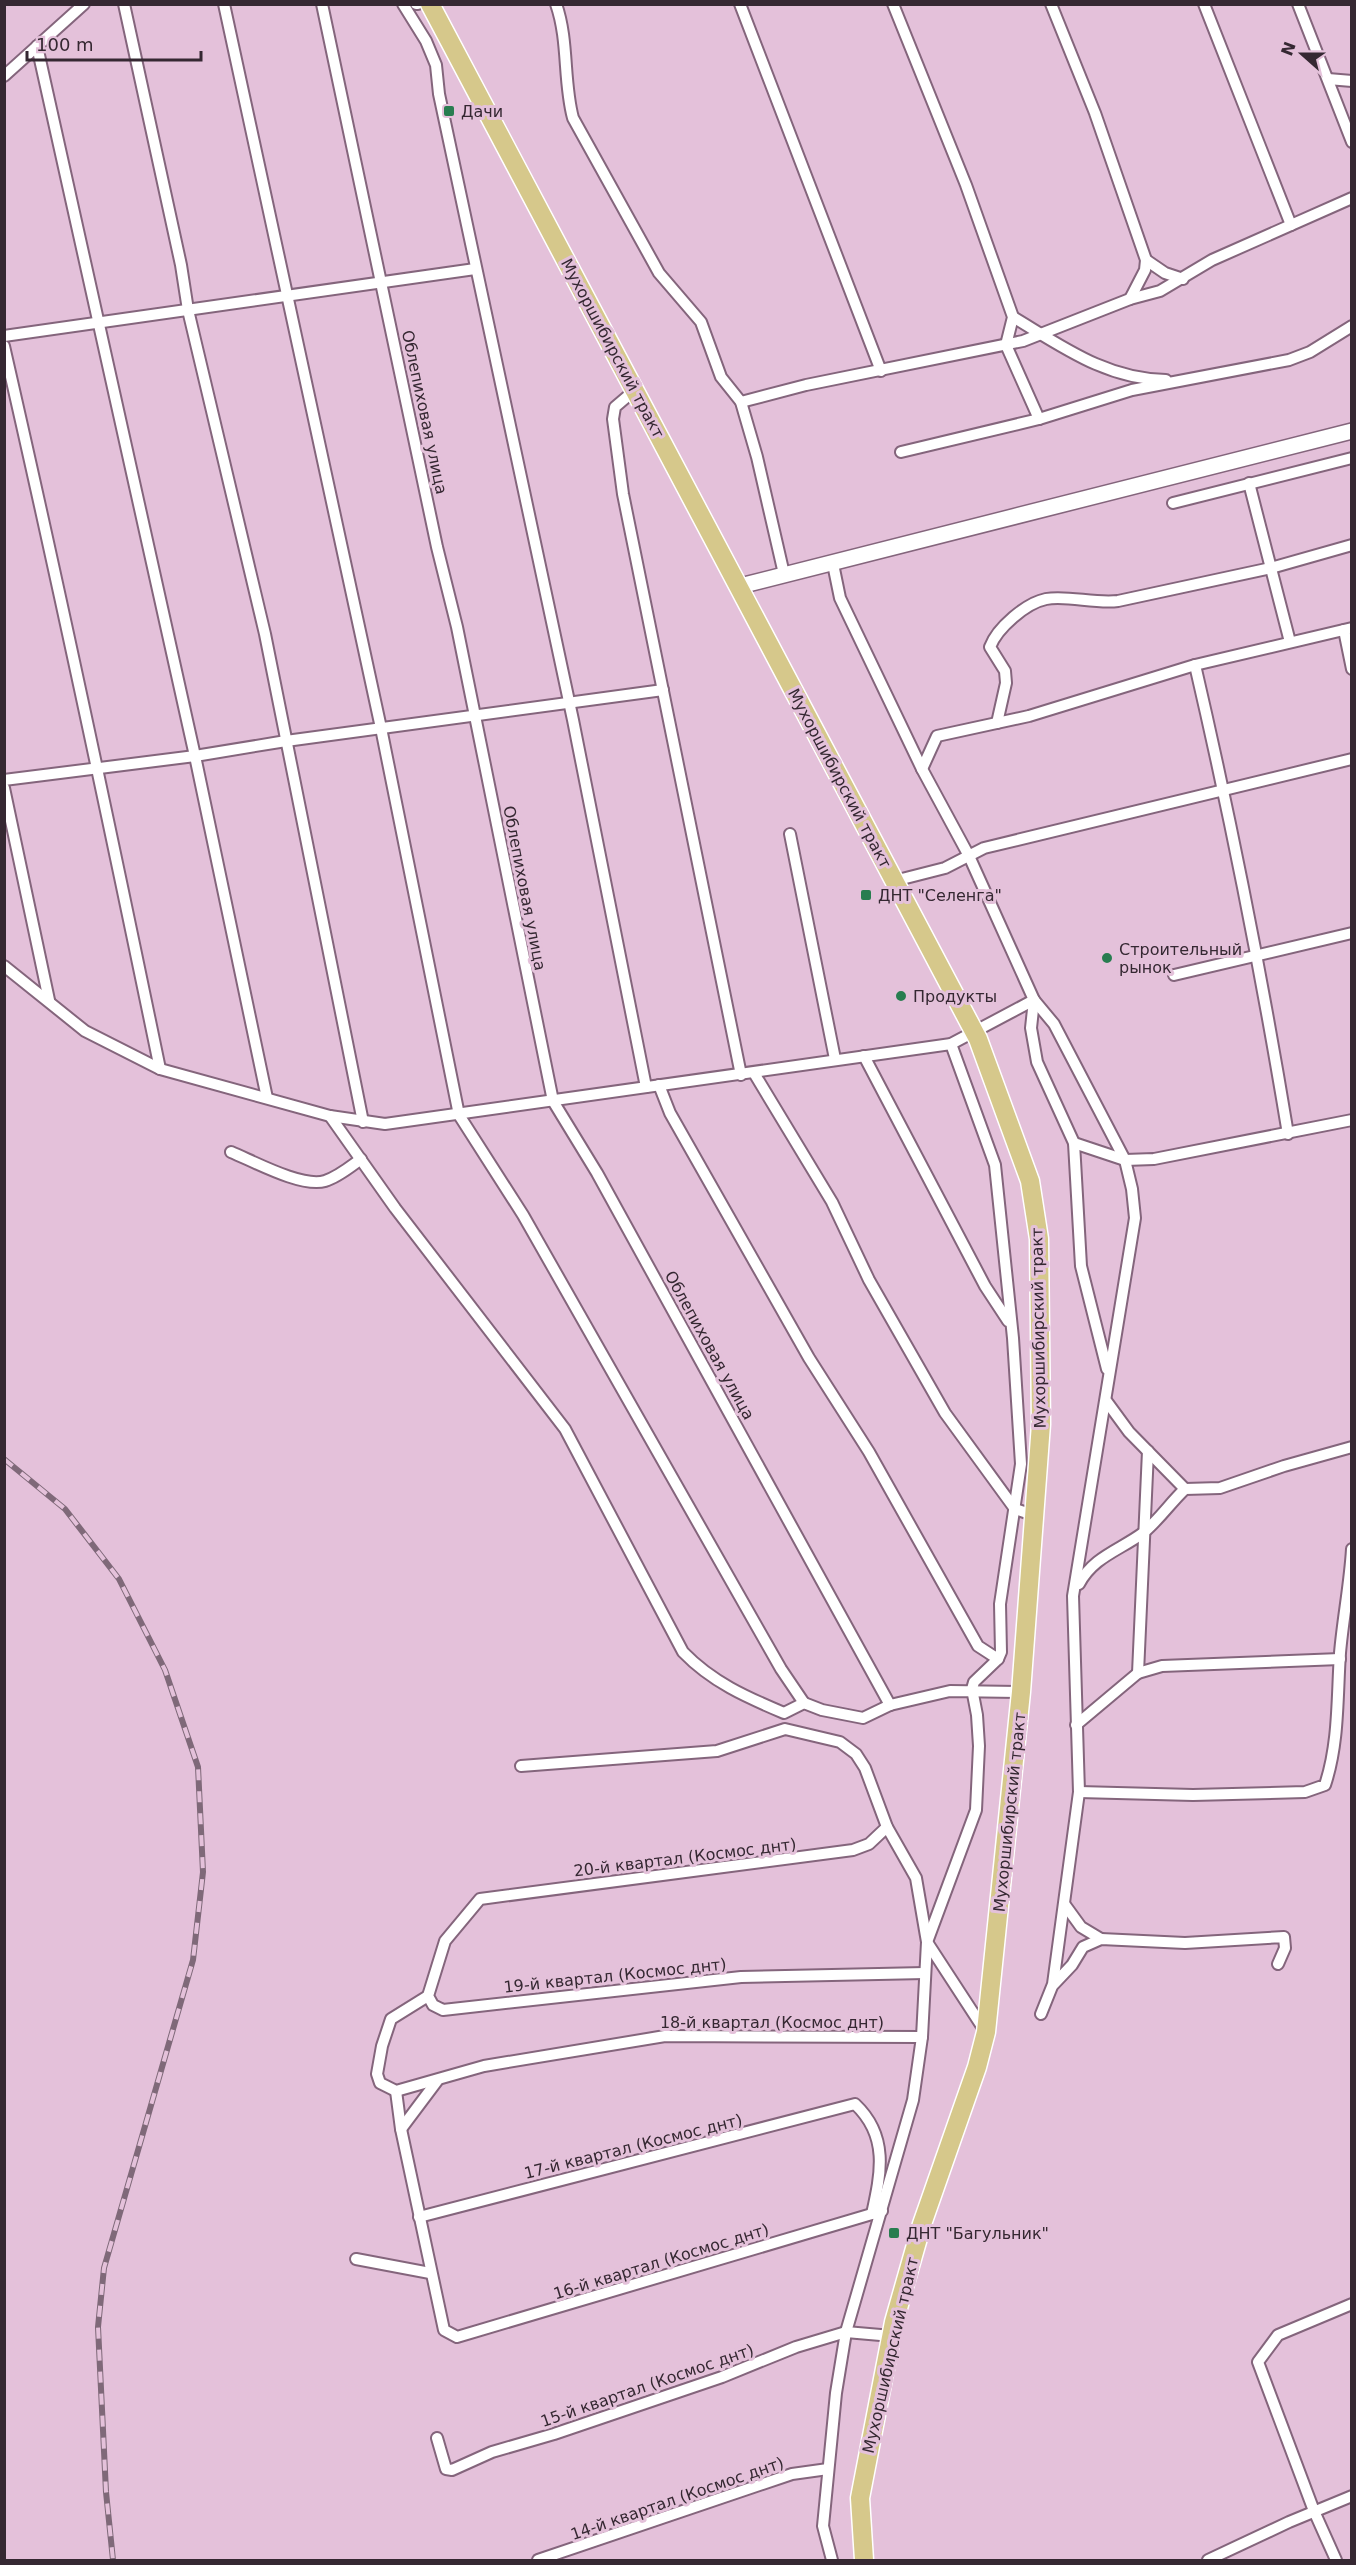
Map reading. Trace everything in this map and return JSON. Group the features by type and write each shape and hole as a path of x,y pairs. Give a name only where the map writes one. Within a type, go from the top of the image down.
{"main road":[{"name":"Мухоршибирский тракт","path":"428,6 740,586 974,1032 1030,1181 1039,1239 1041,1424 1021,1692 986,2032 977,2067 910,2261 892,2336 860,2498 864,2560"}],"street":[{"path":"4,76 84,4"},
{"path":"124,4 181,265 188,310 265,634 363,1122"},
{"path":"225,4 381,728 459,1115 523,1215 587,1332 652,1440 780,1669 804,1703 822,1710 862,1718 890,1705 950,1691 972,1689 1021,1692"},
{"name":"Облепиховая улица","path":"322,4 475,716 553,1101 609,1194 890,1705"},
{"path":"403,4 426,41 436,65 439,94 569,704 646,1087"},
{"path":"556,4 564,25 567,97 573,118 659,273 701,322 721,377 741,402 757,457 783,574"},
{"path":"893,4 966,185 1013,317 1006,345 1039,419"},
{"path":"1051,4 1095,113 1146,260 1145,270 1130,299"},
{"path":"1204,4 1291,225"},
{"path":"1298,4 1352,142"},
{"path":"741,5 881,371"},
{"path":"37,46 195,756 267,1098"},
{"path":"1328,79 1352,81"},
{"path":"741,402 806,385 1006,345 1040,334 1130,299 1160,291 1184,279 1212,260 1352,198"},
{"path":"1146,260 1165,273 1184,279"},
{"path":"4,336 475,269"},
{"path":"1013,317 1088,363 1114,373 1144,380 1186,380"},
{"path":"901,452 1039,419 1132,390 1289,360 1310,351 1352,326"},
{"path":"4,346 58,583 95,767 115,843 160,1069"},
{"path":"635,390 615,407 613,419 623,494 741,1074"},
{"path":"740,586 1352,431"},
{"path":"1173,504 1352,458"},
{"path":"1249,483 1290,642"},
{"path":"997,723 1006,683 1005,671 990,647 1001,627 1022,611 1046,599 1098,603 1118,601 1271,568 1352,545"},
{"path":"833,564 840,598 922,769 969,856 1034,1000 1054,1024 1125,1160 1132,1189 1135,1218 1108,1373 1107,1402 1073,1596 1080,1792 1053,1984 1041,2014"},
{"path":"922,769 937,736 1107,694 1195,665 1290,642 1348,629 1352,669"},
{"path":"1195,665 1224,791 1288,1134"},
{"path":"4,780 195,756 286,741 663,690"},
{"path":"894,881 945,868 984,848 1352,759"},
{"path":"4,788 49,1000"},
{"path":"790,834 835,1059"},
{"path":"1174,975 1352,933"},
{"path":"4,966 85,1031 160,1069 330,1116 385,1124 951,1044 1034,1000"},
{"path":"1034,1000 1031,1028 1037,1062 1074,1143 1081,1266 1108,1373"},
{"path":"927,1942 976,1810 979,1746 972,1689 974,1682 998,1659 1002,1644 1000,1605 1021,1464 1016,1375 995,1165 951,1044"},
{"path":"864,1056 985,1286 1010,1324"},
{"path":"754,1073 832,1202 869,1280 945,1413 1015,1509 1033,1515"},
{"path":"659,1085 670,1113 809,1358 868,1452 978,1646 998,1659"},
{"path":"330,1116 395,1208 566,1429 683,1652 702,1671 722,1684 784,1713"},
{"path":"1074,1143 1125,1160 1155,1159 1352,1120"},
{"path":"231,1152 307,1182 323,1182 336,1177 361,1159"},
{"path":"1107,1402 1148,1451 1185,1489"},
{"path":"1073,1596 1084,1574 1098,1560 1145,1531 1185,1489 1220,1488 1284,1466 1352,1447"},
{"path":"1138,1673 1148,1451"},
{"path":"1080,1792 1193,1795 1305,1792 1325,1785 1333,1761 1340,1659 1352,1549"},
{"path":"1076,1725 1138,1673 1162,1666 1340,1659"},
{"path":"784,1713 804,1703"},
{"path":"784,1713 785,1729"},
{"path":"521,1766 717,1751 785,1729 840,1742 856,1754 865,1768 887,1827 916,1878 927,1942 922,2037 913,2100 877,2213 846,2332 823,2526 832,2560"},
{"name":"20-й квартал (Космос днт)","path":"428,1996 445,1941 480,1899 853,1850 869,1844 887,1827"},
{"path":"1065,1905 1081,1927 1101,1939"},
{"path":"1053,1984 1072,1965 1083,1947 1101,1939 1185,1943 1284,1937 1285,1948 1278,1964"},
{"path":"927,1942 986,2032"},
{"name":"19-й квартал (Космос днт)","path":"428,1996 433,2005 443,2010 741,1977 925,1973"},
{"path":"356,2259 430,2272 401,2129 396,2091 380,2083 377,2074 382,2046 392,2019 428,1996"},
{"name":"18-й квартал (Космос днт)","path":"396,2091 484,2066 665,2036 922,2037"},
{"path":"401,2129 437,2081"},
{"name":"17-й квартал (Космос днт)","path":"419,2217 855,2104 871,2123 879,2139 877,2213"},
{"name":"16-й квартал (Космос днт)","path":"430,2272 444,2330 449,2335 457,2337 877,2213"},
{"path":"1336,2560 1314,2511 1258,2362 1278,2336 1352,2304"},
{"name":"15-й квартал (Космос днт)","path":"437,2438 442,2465 452,2470 492,2452 636,2407 796,2347 846,2332 892,2336"},
{"name":"14-й квартал (Космос днт)","path":"538,2560 792,2474 828,2469"},
{"path":"1208,2560 1352,2496"}],"railway":[{"path":"4,1459 65,1509 119,1579 165,1670 198,1767 203,1872 193,1960 104,2268 98,2327 106,2492 113,2560"}],"place":[{"name":"Дачи","path":"449,111"},
{"name":"ДНТ \"Селенга\"","path":"866,895"},
{"name":"Строительный рынок","path":"1107,958"},
{"name":"Продукты","path":"901,996"},
{"name":"ДНТ \"Багульник\"","path":"894,2233"}]}
